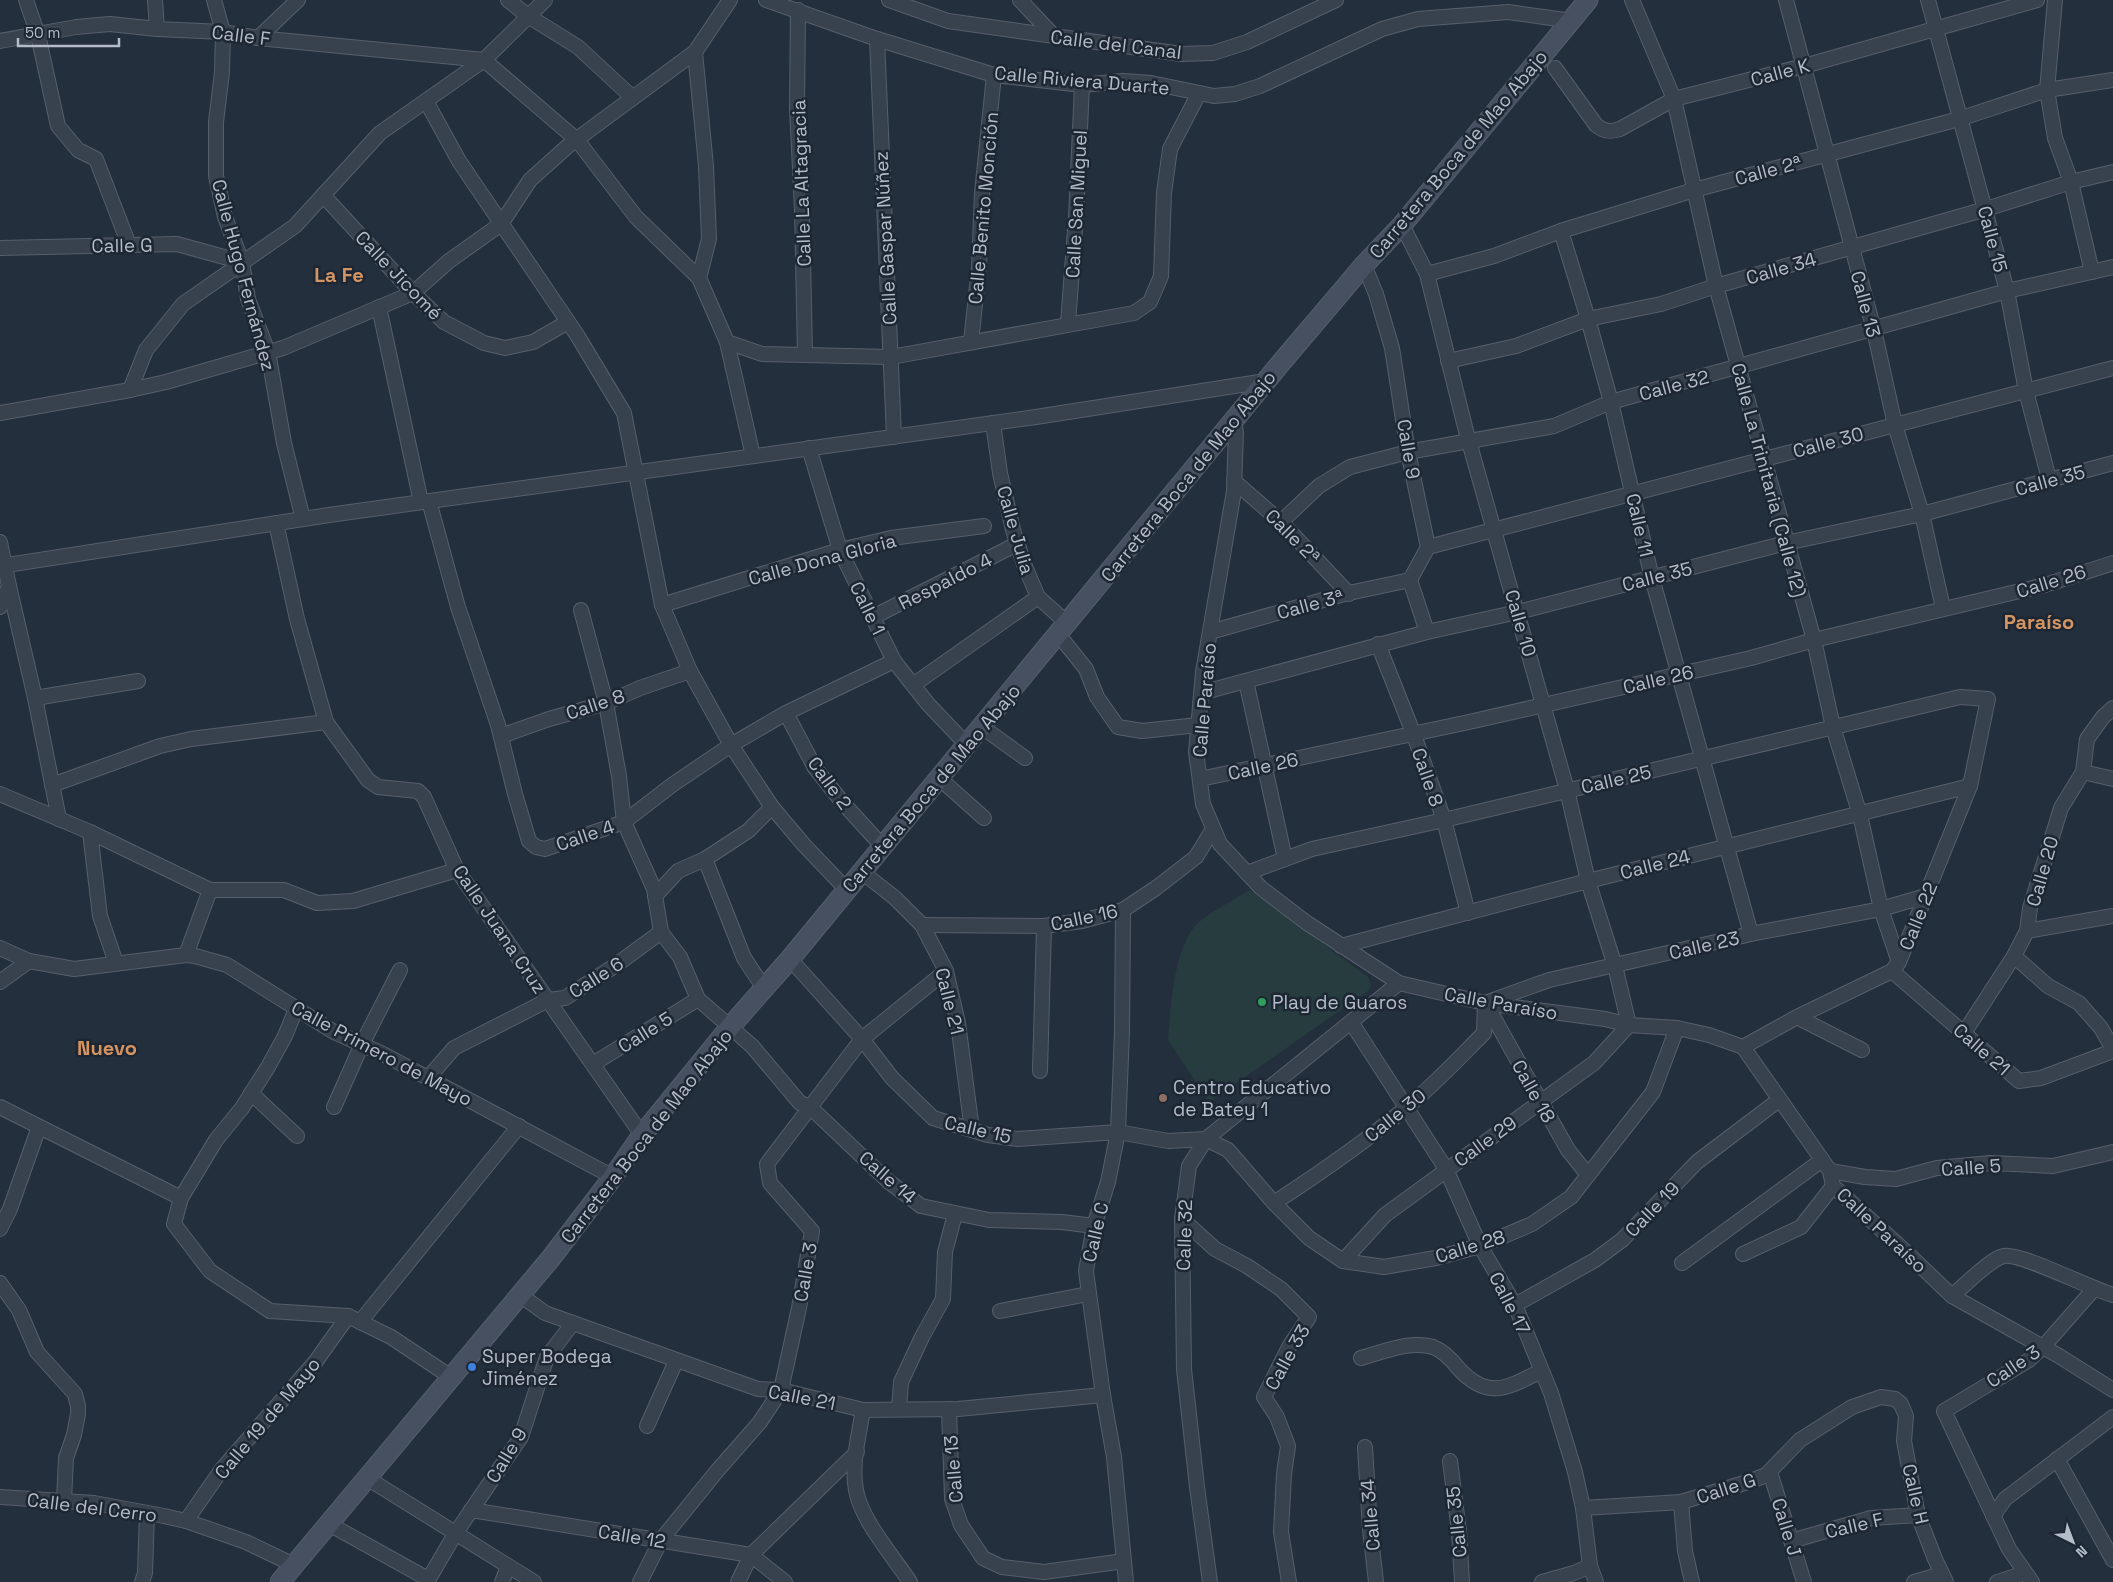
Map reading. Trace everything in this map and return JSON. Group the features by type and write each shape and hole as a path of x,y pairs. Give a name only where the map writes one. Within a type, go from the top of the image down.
{"street":[{"path":"26,0 38,35 58,126 78,150 96,159 129,245"},
{"path":"155,0 157,29"},
{"name":"Calle Hugo Fernández","path":"214,0 223,32 222,72 216,122 216,176 225,216 242,262 248,300 268,352 284,444 303,519"},
{"path":"258,38 298,0"},
{"path":"508,0 528,16 578,47 633,98"},
{"path":"130,390 146,350 183,304 295,226 380,133 484,60 544,0"},
{"path":"0,413 166,382 283,348 413,293 449,261 500,224 530,180 577,140 695,52 730,0"},
{"name":"Calle Riviera Duarte","path":"766,0 877,39 994,75 1082,85 1123,81 1152,83 1214,96 1235,94 1260,86 1382,29 1418,19 1508,12 1572,21"},
{"name":"Calle del Canal","path":"889,0 948,21 1181,54 1213,53 1247,42 1336,0"},
{"path":"1020,0 1053,36"},
{"name":"Carretera Boca de Mao Abajo","path":"280,1582 551,1258 613,1177 642,1135 730,1027 790,959 1266,381 1364,264 1402,226 1588,0"},
{"name":"Calle La Trinitaria (Calle 12)","path":"1632,0 1674,99 1716,286 1814,640 1833,727 1860,815 1896,967"},
{"name":"Calle 13","path":"1786,0 1874,330 1895,425 1922,514 1943,608"},
{"name":"Calle 15","path":"1928,0 2007,292 2026,391 2049,480"},
{"name":"Calle K","path":"1555,68 1596,125 1608,131 1620,129 1674,99 1804,66 2037,0"},
{"path":"2055,0 2047,90 2055,138 2071,182 2092,272"},
{"name":"Calle La Altagracia","path":"798,10 797,108 804,266 805,355"},
{"name":"Calle F","path":"0,41 76,27 110,24 157,29 223,32 258,38 484,60"},
{"name":"Calle Gaspar Núñez","path":"877,39 894,437"},
{"path":"695,52 706,166 709,239 699,278"},
{"path":"484,60 577,140 636,217 699,278 727,342 753,456"},
{"name":"Calle Benito Monción","path":"972,342 979,267 982,193 994,75"},
{"name":"Calle 2ª","path":"1427,274 1494,256 1561,231 1694,190 1959,118 2047,90 2113,80"},
{"name":"Calle San Miguel","path":"1068,323 1076,217 1082,85"},
{"path":"727,342 762,354 891,357 1068,323 1134,313 1150,302 1160,276 1164,193 1170,149 1199,93"},
{"path":"426,101 459,161 568,322 624,413 662,605 690,671 731,745 772,808 847,890"},
{"name":"Calle 34","path":"1448,361 1516,346 1588,319 1661,304 1716,286 1986,209 2071,182 2113,172"},
{"name":"Calle Jicomé","path":"323,195 413,293 444,322 484,343 505,348 533,342 568,322"},
{"name":"Calle 10","path":"1402,226 1427,274 1469,441 1567,790 1588,881 1615,966 1629,1025"},
{"name":"Calle 11","path":"1561,231 1611,402 1652,578 1751,934"},
{"name":"Calle G","path":"0,248 177,244 242,262"},
{"name":"Calle 9","path":"1364,264 1376,294 1392,348 1408,452 1428,547"},
{"name":"Calle 32","path":"1281,522 1319,486 1350,467 1408,452 1554,426 1611,402 2007,292 2113,267"},
{"name":"Calle 4","path":"379,307 425,502 501,736 529,841 536,847 546,849 624,822 672,785 731,745 786,713 894,662"},
{"name":"Calle 30","path":"1428,547 2113,368"},
{"path":"2,565 303,519 993,423 1266,381"},
{"name":"Calle Paraíso","path":"1234,420 1236,432 1234,481 1201,693 1196,752 1203,804 1220,844 1269,894 1306,923 1399,984 1485,1003 1605,1019 1629,1025 1677,1028 1709,1035 1743,1047 1826,1165 1833,1186 1952,1296 2043,1347 2113,1390"},
{"name":"Calle Julia","path":"993,423 1000,473 1017,544 1038,598 1062,629 1086,669 1097,697 1118,727 1142,732 1198,725"},
{"name":"Calle 1","path":"809,448 840,550 894,662 967,744"},
{"name":"Calle 35","path":"1201,693 1378,644 1518,612 1786,543 1922,514 2113,463"},
{"name":"Calle 2ª","path":"1234,481 1281,522 1349,594"},
{"name":"Calle Juana Cruz","path":"276,523 297,619 326,722 368,780 378,787 418,792 424,796 457,870 642,1135"},
{"name":"Calle Dona Gloria","path":"662,605 840,550 891,538 984,526"},
{"path":"0,542 2,565 9,586 35,698 58,819"},
{"name":"Respaldo 4","path":"873,618 1017,544"},
{"path":"1427,632 1410,580 1428,547"},
{"name":"Calle 26","path":"1200,780 1543,706 1751,658 1814,640 2045,585 2113,563"},
{"name":"Calle 3ª","path":"1210,632 1349,594 1410,580"},
{"path":"0,608 9,586"},
{"path":"913,685 1038,598"},
{"path":"581,610 606,703 620,776 624,822 655,896 661,932 680,957 698,999"},
{"name":"Calle 8","path":"1378,644 1414,734 1444,820 1468,913"},
{"name":"Calle 8","path":"501,736 549,719 606,703 640,688 690,671"},
{"path":"35,698 138,681"},
{"path":"1246,681 1285,859"},
{"name":"Calle 25","path":"1247,873 1312,849 1444,820 1960,697 1988,700"},
{"name":"Calle 22","path":"1743,1047 1797,1017 1896,967 1970,786 1988,700"},
{"name":"Calle 20","path":"1964,1033 2014,956 2027,931 2030,908 2061,808 2084,772 2087,739 2103,717 2113,708"},
{"name":"Calle 2","path":"786,713 815,768 843,804 883,846"},
{"path":"52,785 160,746 191,739 326,722"},
{"path":"982,727 1025,758"},
{"path":"2084,772 2113,779"},
{"path":"939,778 984,818"},
{"name":"Calle 24","path":"1341,946 1588,881 1860,815 1970,786"},
{"path":"0,794 90,832 210,890 284,890 317,903 353,901 457,870"},
{"path":"655,896 678,871 705,858 748,830 772,808"},
{"name":"Calle 16","path":"922,925 1044,926 1082,921 1123,910 1196,857 1214,829"},
{"path":"90,832 100,916 116,963"},
{"path":"705,858 744,958 764,988"},
{"name":"Calle 21","path":"862,872 895,898 922,925 946,971 958,1024 962,1066 972,1130"},
{"path":"186,955 210,890"},
{"name":"Calle 23","path":"1485,1003 1549,980 1751,934 1881,909 1926,896"},
{"name":"Calle C","path":"1123,910 1122,1032 1118,1132 1108,1182 1094,1226 1086,1264 1088,1294 1114,1457 1126,1582"},
{"path":"2027,931 2113,916"},
{"path":"1040,1071 1044,926"},
{"name":"Calle 6","path":"428,1078 454,1048 548,1000 565,998 616,965 661,932"},
{"name":"Calle Primero de Mayo","path":"0,948 29,961 74,969 186,955 227,965 334,1032 362,1044 428,1078 613,1177"},
{"path":"2014,956 2048,986 2079,1003 2102,1028 2113,1050"},
{"name":"Calle 15","path":"790,959 862,1039 892,1078 934,1118 988,1135 1018,1139 1118,1132 1168,1141 1206,1139"},
{"path":"0,982 29,961"},
{"name":"Calle 21","path":"1896,967 1964,1033 2019,1081 2041,1078 2113,1050"},
{"path":"334,1107 362,1044 400,970"},
{"name":"Calle 3","path":"640,1582 661,1540 760,1422 781,1390 799,1308 812,1232 770,1183 767,1164 862,1039 946,971"},
{"name":"Calle 32","path":"1210,1582 1196,1487 1184,1370 1182,1218 1189,1166 1206,1139 1399,984"},
{"name":"Calle 14","path":"698,999 752,1046 800,1103 810,1108 888,1181 921,1206 989,1220 1062,1222 1094,1226"},
{"name":"Calle 5","path":"593,1064 698,999"},
{"name":"Calle 30","path":"1274,1203 1338,1161 1407,1107 1444,1073 1484,1033 1485,1003"},
{"name":"Calle 18","path":"1485,1003 1539,1102 1568,1150 1588,1175"},
{"path":"296,1009 273,1060 252,1093 216,1140 181,1198 174,1224 210,1271 270,1310 354,1319 391,1337 451,1377"},
{"path":"1797,1017 1862,1050"},
{"name":"Calle 17","path":"1351,1022 1446,1170 1480,1246 1516,1305 1550,1393 1575,1472 1583,1508 1590,1566 1596,1582"},
{"name":"Calle 29","path":"1343,1261 1384,1215 1594,1063 1629,1025"},
{"name":"Calle 28","path":"1206,1139 1228,1150 1274,1203 1309,1238 1343,1261 1384,1267 1436,1258 1480,1246 1532,1224 1572,1197 1653,1092 1677,1028"},
{"path":"252,1093 297,1136"},
{"name":"Calle 19","path":"1516,1305 1588,1264 1622,1240 1697,1162 1779,1100"},
{"path":"0,1107 181,1198"},
{"name":"Calle 19 de Mayo","path":"186,1521 222,1469 354,1319 519,1126"},
{"path":"0,1228 10,1209 39,1127"},
{"name":"Calle 5","path":"1826,1165 1864,1177 1896,1179 1937,1168 1991,1163 2052,1166 2113,1152"},
{"path":"1682,1263 1826,1165"},
{"path":"1744,1254 1801,1227 1833,1186"},
{"path":"899,1409 902,1382 922,1337 943,1300 945,1252 955,1214"},
{"name":"Calle 33","path":"1182,1218 1215,1249 1247,1266 1281,1289 1309,1317 1289,1347 1264,1397 1277,1417 1288,1446 1284,1474 1281,1532 1289,1582"},
{"path":"1952,1296 1987,1266 2003,1256 2022,1258 2094,1289 2113,1295"},
{"path":"0,1283 19,1310 37,1352 75,1394 78,1414 74,1435 66,1458 64,1501"},
{"name":"Calle 3","path":"1993,1516 1944,1411 2028,1360 2043,1347 2094,1289"},
{"name":"Calle 21","path":"519,1294 546,1313 758,1389 781,1390 863,1410 949,1409 1103,1395"},
{"path":"1000,1311 1088,1294"},
{"name":"Calle 9","path":"428,1581 455,1534 521,1437 547,1356 573,1322"},
{"path":"1361,1358 1409,1345 1432,1347 1448,1356 1466,1376 1488,1388 1505,1389 1541,1371"},
{"path":"647,1426 676,1361"},
{"name":"Calle G","path":"1583,1508 1681,1502 1751,1481 1770,1472 1800,1440 1852,1408 1882,1397 1895,1399 1901,1404"},
{"name":"Calle H","path":"1901,1404 1906,1416 1904,1442 1918,1515 1944,1578"},
{"name":"Calle 13","path":"949,1409 952,1499 961,1525 983,1558 1002,1567 1044,1572 1124,1561"},
{"path":"863,1410 855,1467 856,1490 867,1521 910,1582"},
{"path":"1997,1582 2028,1577 2009,1548 1993,1516 2005,1499 2113,1417"},
{"name":"Calle 34","path":"1364,1447 1376,1582"},
{"path":"738,1582 751,1555 857,1452"},
{"path":"2057,1459 2113,1560"},
{"name":"Calle 35","path":"1450,1461 1459,1531 1462,1582"},
{"name":"Calle J","path":"1770,1472 1804,1582"},
{"path":"367,1478 534,1582"},
{"name":"Calle del Cerro","path":"0,1497 94,1503 186,1521 246,1542 294,1565"},
{"path":"1681,1502 1685,1551 1692,1582"},
{"name":"Calle 12","path":"471,1510 751,1555 785,1582"},
{"path":"142,1582 145,1573 146,1512"},
{"name":"Calle F","path":"1791,1541 1871,1518 1903,1514 1918,1515"},
{"path":"329,1524 428,1581"},
{"path":"502,1582 508,1566"},
{"path":"1542,1582 1574,1573 1590,1566"},
{"path":"1914,1582 1944,1578"}],"green space":[{"name":"Play de Guaros","path":"1250,890 1368,977 1371,985 1368,991 1209,1102 1168,1040 1174,980 1182,950 1195,926 1212,912"}],"place":[{"name":"Play de Guaros","path":"1262,1002"},
{"name":"Centro Educativo de Batey 1","path":"1163,1098"},
{"name":"Super Bodega Jiménez","path":"472,1367"}],"district":[{"name":"La Fe","path":"339,275"},
{"name":"Paraíso","path":"2039,622"},
{"name":"Nuevo","path":"107,1048"}]}
